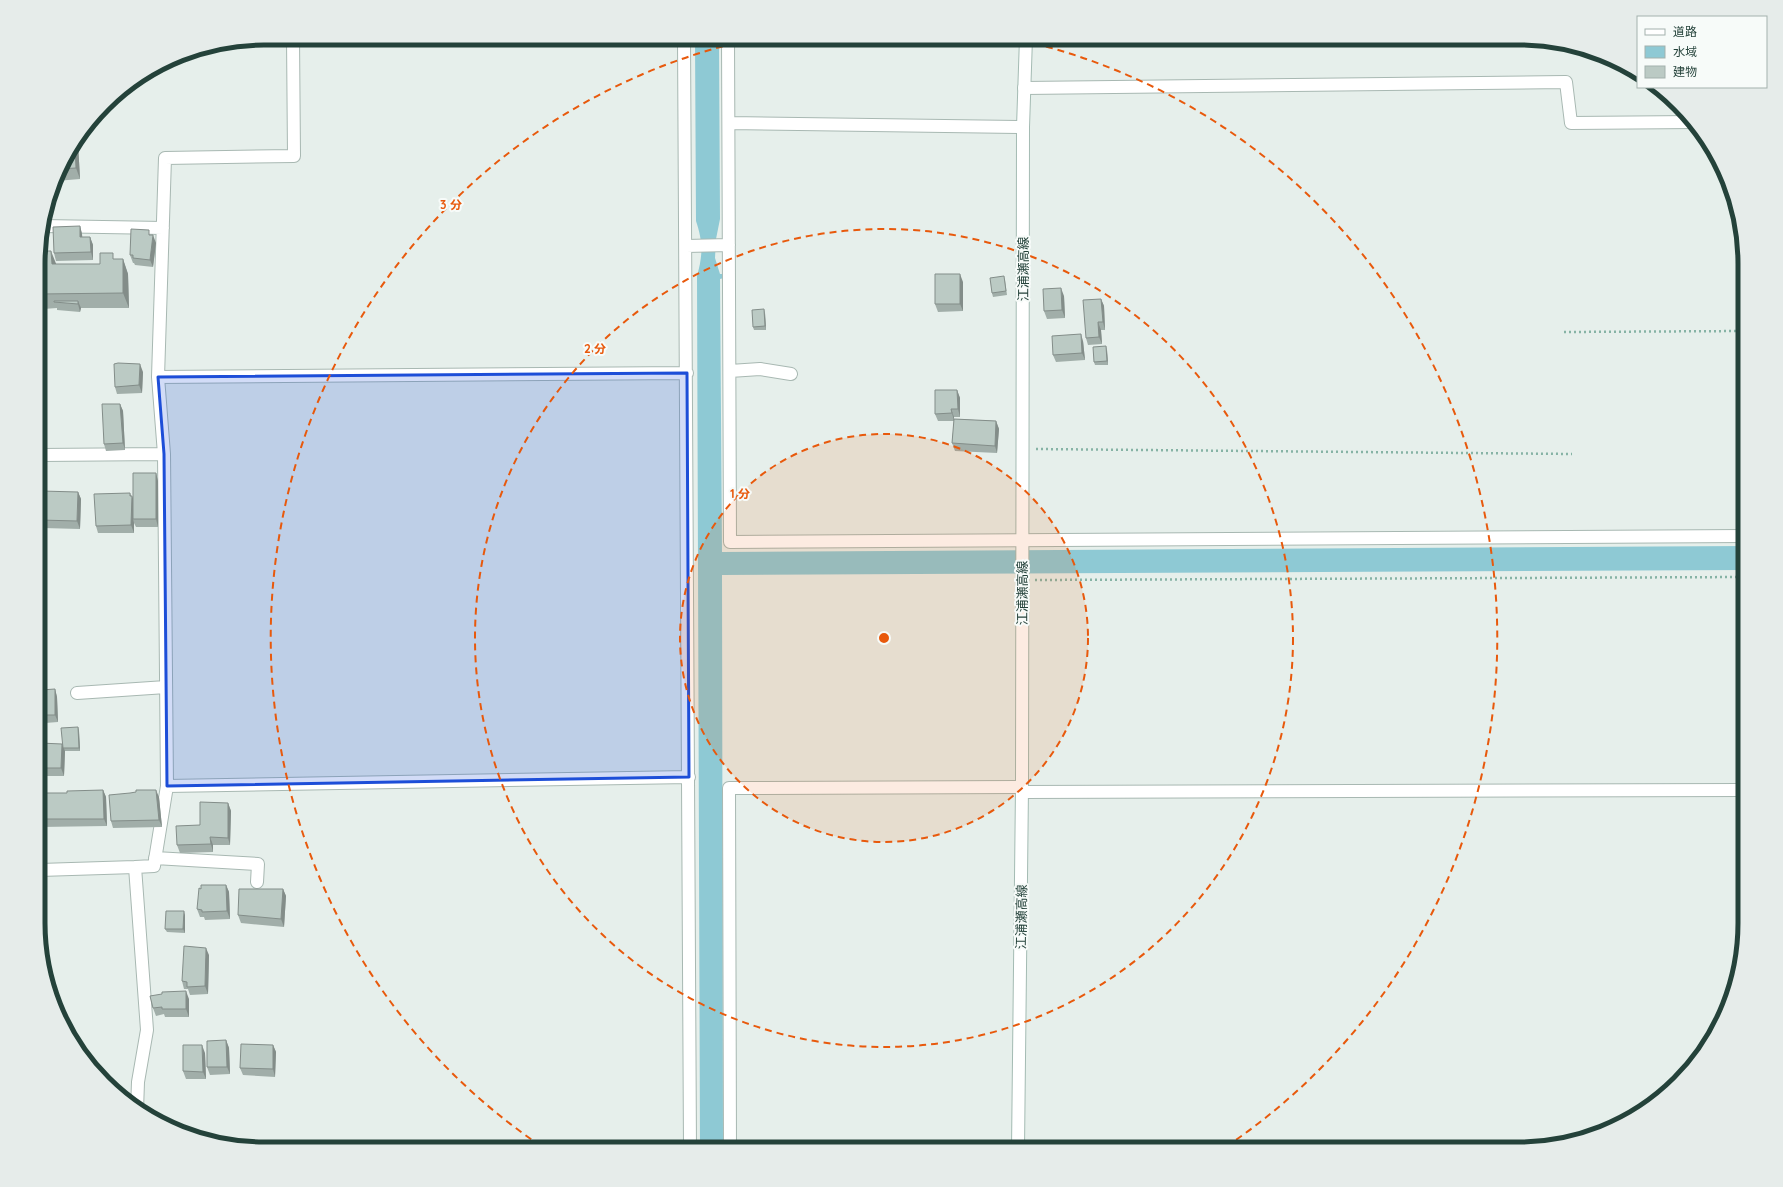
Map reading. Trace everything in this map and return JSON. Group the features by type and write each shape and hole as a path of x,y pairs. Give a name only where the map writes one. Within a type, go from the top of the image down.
{"street":[{"path":"45,870 154,866 166,786 164,454 158,377 165,158 294,156 293,45"},
{"path":"684,45 690,1142"},
{"path":"728,45 729,123 723,246 730,371 730,542 1022,544 1738,536"},
{"name":"江浦瀬高線","path":"1018,1142 1022,790 1023,127 1026,45"},
{"path":"1024,88 1566,82 1571,123 1686,122"},
{"path":"729,123 1023,127"},
{"path":"48,226 163,228"},
{"path":"686,246 723,246"},
{"path":"730,371 760,369 791,374"},
{"path":"158,377 686,373"},
{"path":"45,455 164,454"},
{"path":"77,693 166,687"},
{"path":"166,786 689,777"},
{"path":"730,1142 729,788 1022,790 1738,790"},
{"path":"155,858 258,864 257,882"},
{"path":"135,867 147,1030 138,1082 137,1101"}],"path":[{"path":"1564,332 1738,330"},
{"path":"1035,448 1572,454"},
{"path":"1035,580 1738,577"}],"highlighted area":[{"path":"687,373 689,777 167,786 164,454 158,377"}],"water":[{"path":"695,45 719,45 720,219 716,239 715,258 720,274 724,274 724,278 720,279 722,552 1738,546 1738,570 722,575 723,1142 700,1142 697,276 701,248 700,236 696,221"}],"building":[{"path":"75,153 76,168 67,169"},
{"path":"80,226 80,237 90,237 91,252 54,253 53,227"},
{"path":"131,229 149,230 149,235 153,235 150,260 133,258 133,255 130,255"},
{"path":"45,251 51,251 52,264 100,264 100,253 113,253 113,259 123,259 123,293 45,294"},
{"path":"935,274 960,274 960,304 935,304"},
{"path":"1004,276 1006,291 992,293 990,278"},
{"path":"1061,288 1062,310 1044,311 1043,289"},
{"path":"1101,299 1103,322 1098,322 1099,337 1086,338 1083,300"},
{"path":"78,301 78,304 54,302"},
{"path":"764,309 765,326 753,327 752,310"},
{"path":"1081,334 1082,353 1053,355 1052,336"},
{"path":"1106,346 1107,361 1094,362 1093,347"},
{"path":"114,364 140,364 139,385 115,387"},
{"path":"935,390 957,390 958,409 951,409 952,413 935,414"},
{"path":"102,404 120,404 123,443 104,444"},
{"path":"954,419 996,421 995,446 952,443"},
{"path":"133,473 156,473 156,519 133,519"},
{"path":"45,491 78,492 77,521 45,520"},
{"path":"130,493 130,496 132,496 131,525 96,526 94,494"},
{"path":"55,689 55,715 45,715 45,690"},
{"path":"78,727 79,748 63,748 61,728"},
{"path":"45,743 62,744 61,768 45,768"},
{"path":"103,790 104,819 45,819 45,793 67,793 67,791"},
{"path":"136,790 156,790 159,820 111,821 109,795 136,792"},
{"path":"200,802 228,803 228,838 210,837 211,844 177,845 176,826 200,825"},
{"path":"201,885 226,885 227,911 202,912 202,910 197,909 199,888 201,889"},
{"path":"239,889 283,889 281,919 238,915"},
{"path":"166,911 184,911 183,929 165,929"},
{"path":"184,946 206,948 205,986 187,987 187,982 182,981"},
{"path":"186,991 186,1009 162,1009 162,1007 153,1008 150,996 162,994 162,992"},
{"path":"226,1040 227,1067 207,1067 207,1041"},
{"path":"241,1044 273,1045 273,1069 240,1068"},
{"path":"183,1045 202,1045 203,1072 183,1071"}]}
